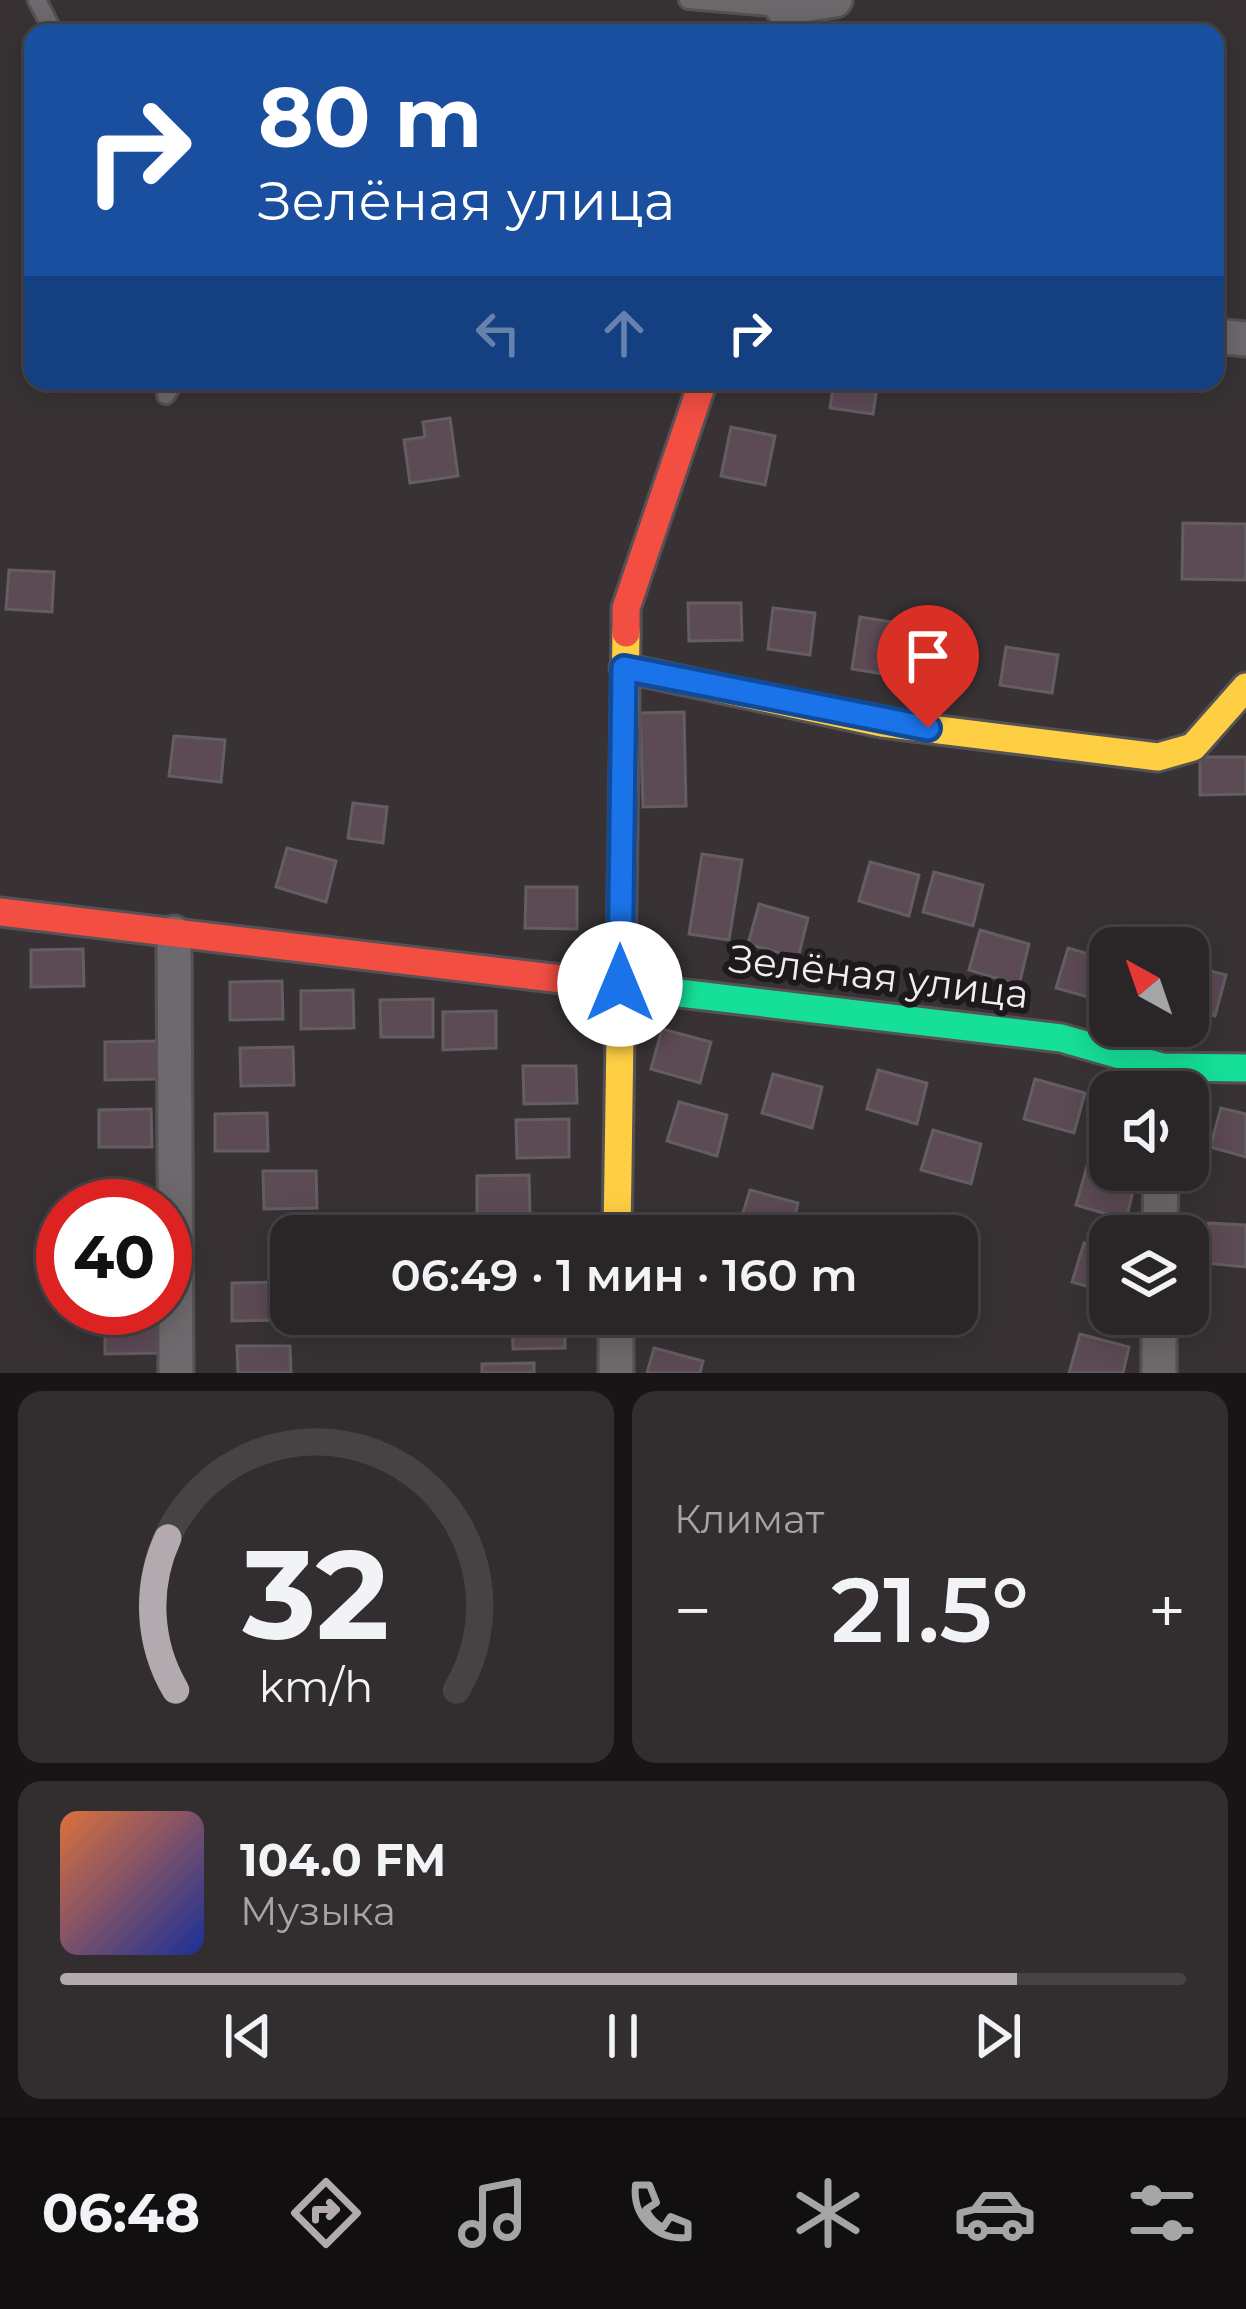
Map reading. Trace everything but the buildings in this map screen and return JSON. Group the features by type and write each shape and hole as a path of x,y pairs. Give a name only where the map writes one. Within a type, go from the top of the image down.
{"street":[{"path":"784,14 835,0"},
{"path":"617,1215 626,608 700,390"},
{"path":"624,668 882,722 1158,757 1193,747 1246,687"},
{"name":"Зелёная улица","path":"0,912 1061,1037 1143,1071"},
{"path":"174,933 176,1373"},
{"name":"Зелёная улица","path":"1209,1073 1246,1068"},
{"path":"616,1335 616,1373"},
{"path":"1159,1335 1159,1373"}],"lane":[{"path":"688,0 784,14"}],"traffic: fast":[{"path":"611,985 1061,1038 1162,1067 1246,1068"}],"traffic: slow":[{"path":"617,1215 626,633"},
{"path":"624,668 882,723 1158,757 1193,747 1246,687"}],"traffic: jam":[{"path":"626,633 626,608 700,390"},
{"path":"0,912 611,985"}],"route":[{"path":"620,984 624,668 928,728"}]}
